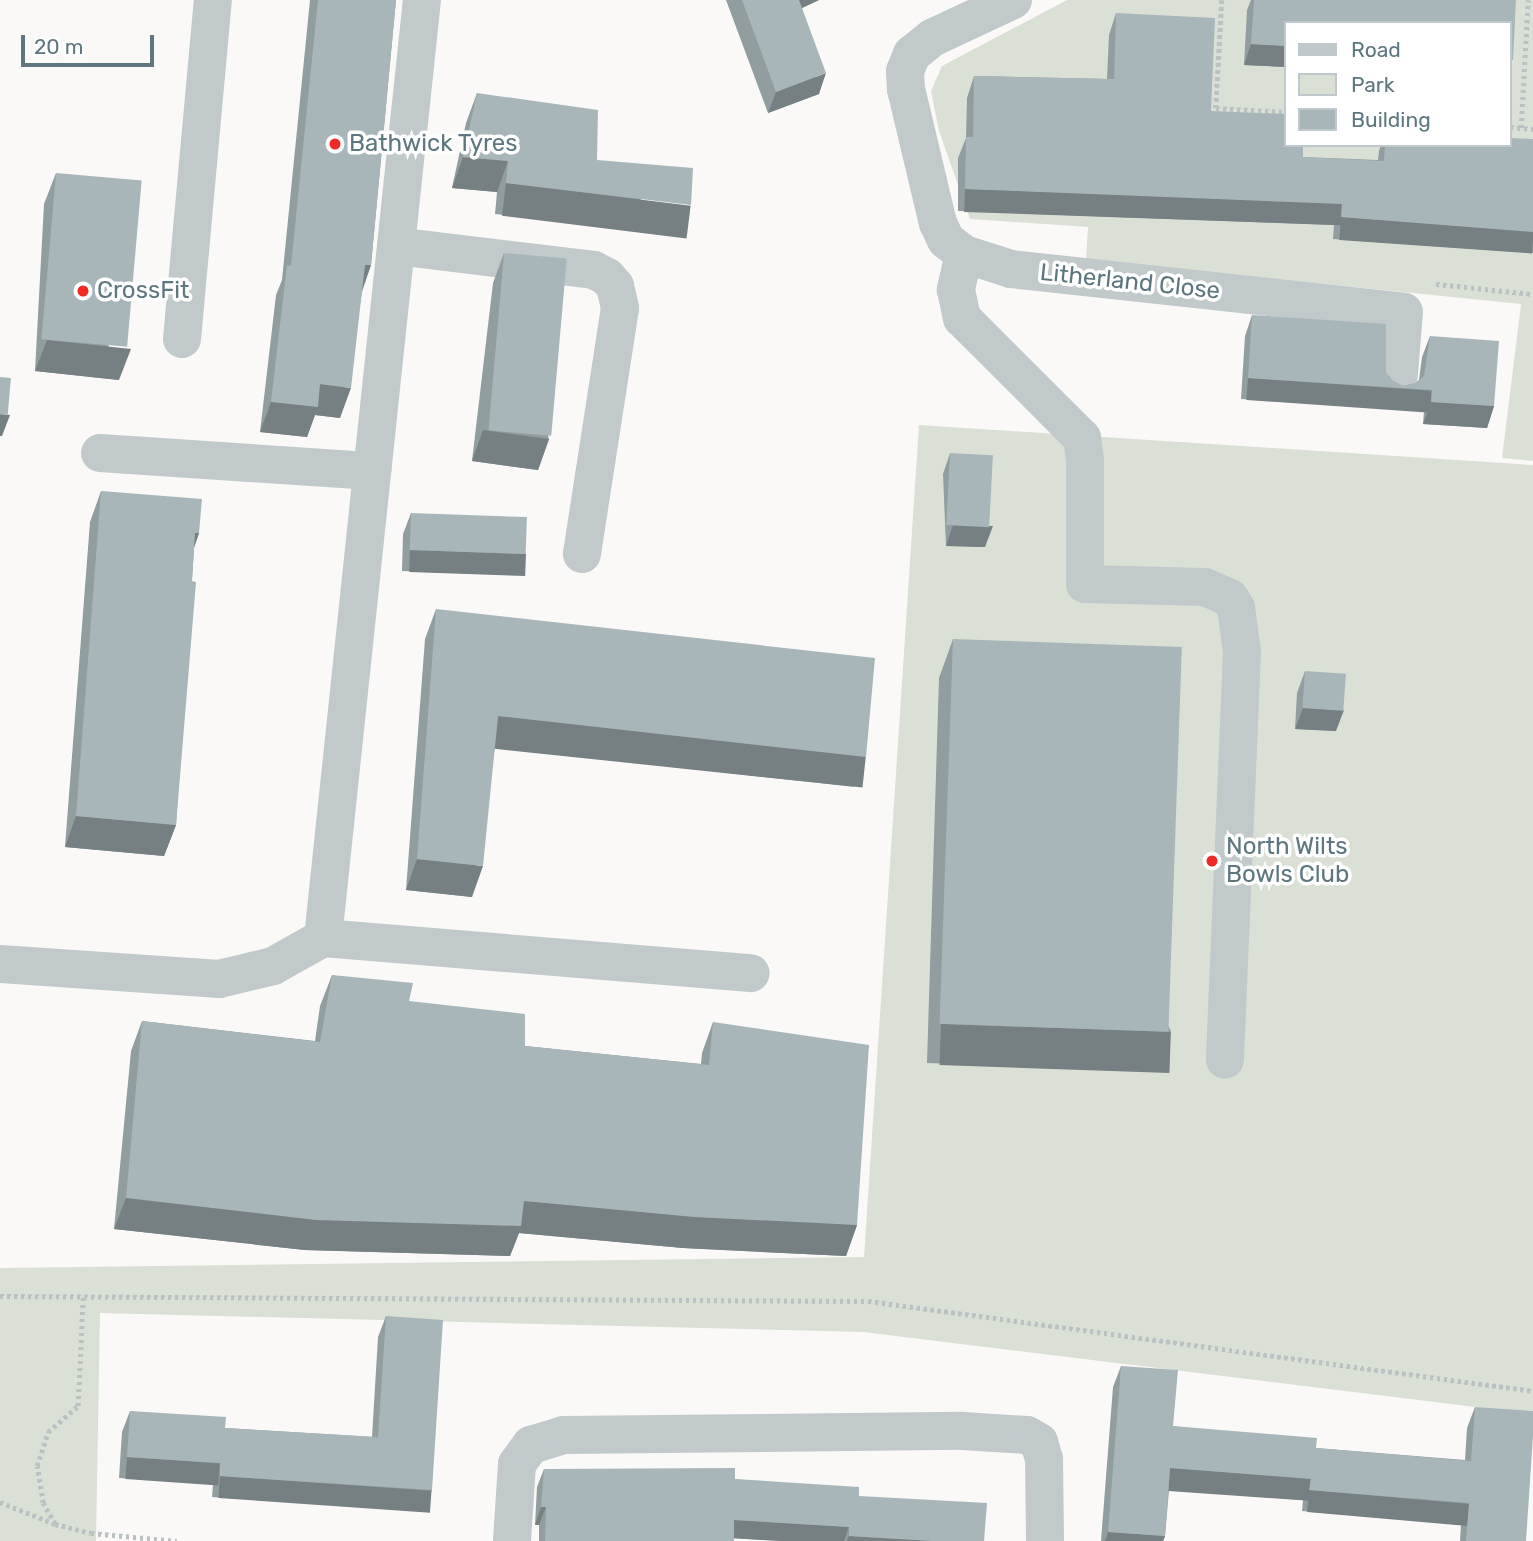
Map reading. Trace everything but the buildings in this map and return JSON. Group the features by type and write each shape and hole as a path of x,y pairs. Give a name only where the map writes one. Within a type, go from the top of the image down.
{"street":[{"path":"182,339 213,0"},
{"path":"323,938 422,0"},
{"name":"Litherland Close","path":"1013,0 945,32 920,47 912,54 905,71 906,89 939,229 946,240 964,254 1011,268 1404,312 1398,385"},
{"path":"396,246 594,270 615,286 620,308 582,554"},
{"path":"964,254 956,290 962,318 1082,438 1085,460 1085,584 1205,587 1230,598 1236,608 1242,652 1225,1059"},
{"path":"100,453 372,471"},
{"path":"0,964 219,979 273,966 323,938 751,973"},
{"path":"512,1541 517,1464 531,1445 563,1435 962,1431 1027,1435 1039,1442 1044,1459 1045,1541"}],"path":[{"path":"1222,0 1216,108 1284,113"},
{"path":"1521,128 1528,0"},
{"path":"1512,127 1533,129"},
{"path":"0,1296 177,1294 868,1301 1533,1391"},
{"path":"55,1524 43,1503 37,1466 48,1432 78,1406 83,1297"},
{"path":"0,1502 55,1524 108,1535 177,1541"},
{"path":"100,1541 108,1535"}],"green space":[{"path":"1067,0 1533,0 1533,461 1502,458 1521,304 1086,260 1088,227 970,219 939,131 931,91 942,66"},
{"name":"North Wilts Bowls Club","path":"919,425 1533,465 1533,1414 863,1332 100,1313 96,1541 0,1541 0,1268 864,1257"}],"place":[{"name":"Bathwick Tyres","path":"335,144"},
{"name":"CrossFit","path":"83,291"},
{"name":"North Wilts Bowls Club","path":"1212,861"}]}
